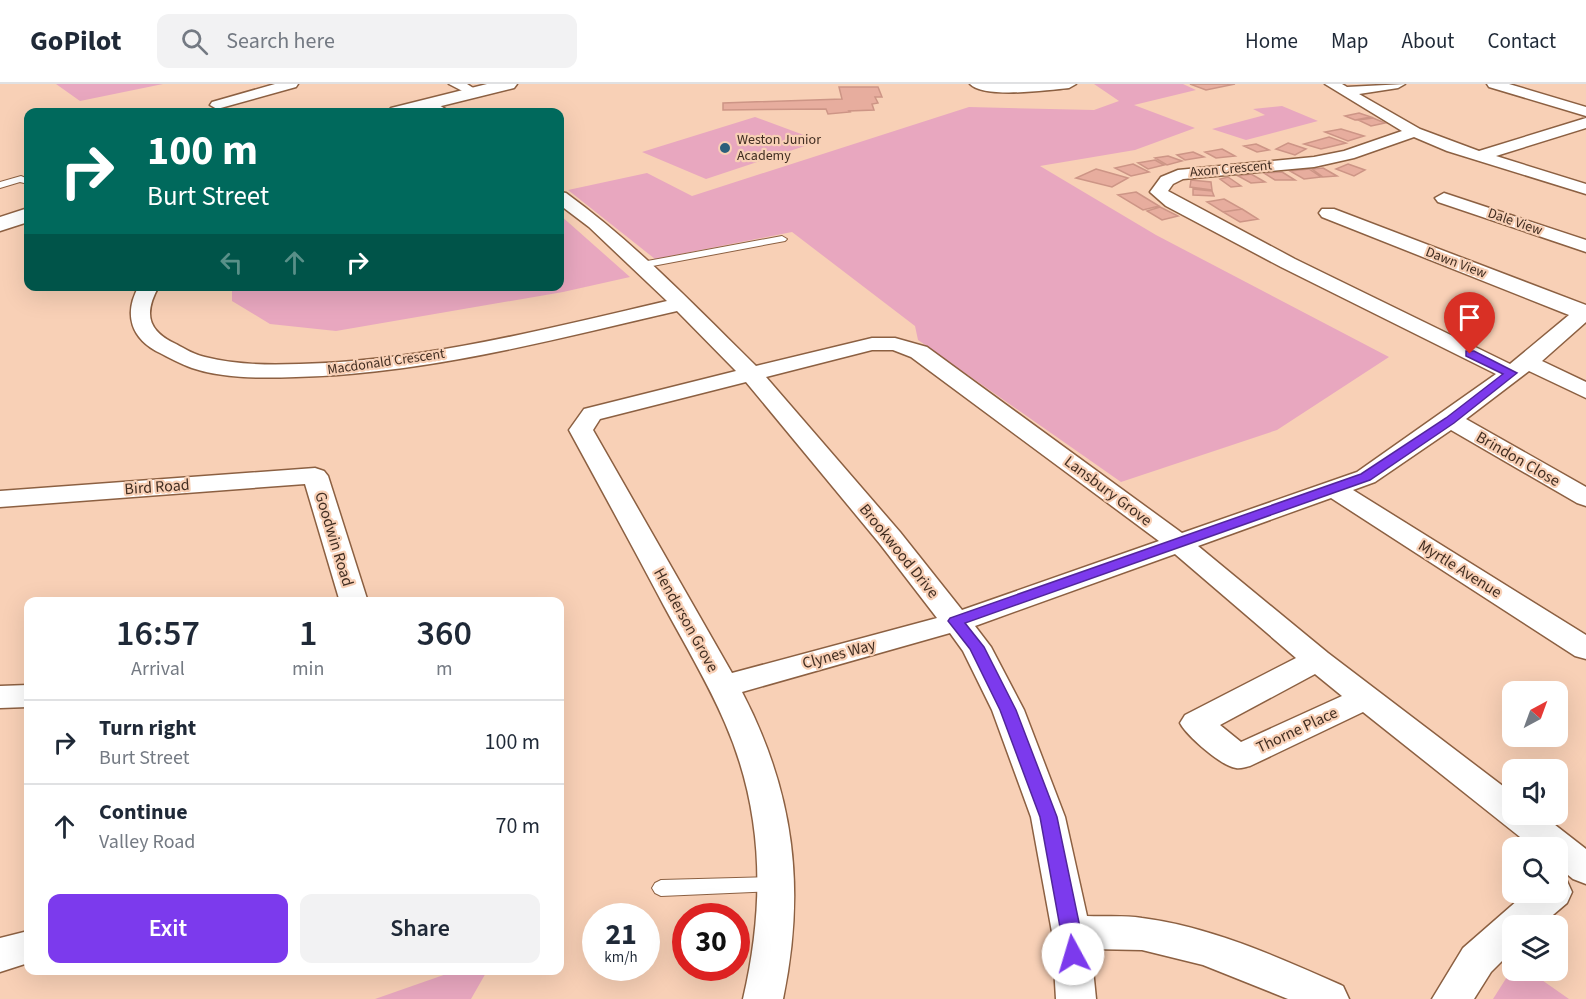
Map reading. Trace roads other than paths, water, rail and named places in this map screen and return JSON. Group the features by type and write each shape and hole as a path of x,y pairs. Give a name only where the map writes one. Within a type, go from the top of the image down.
{"highway":[{"path":"437,108 474,93 508,84"},
{"path":"0,224 24,216"}],"street":[{"path":"217,105 291,84"},
{"path":"456,84 474,93"},
{"path":"977,84 1010,88 1069,84"},
{"path":"1332,84 1348,91 1415,132 1479,156 1586,189"},
{"path":"1348,91 1398,84"},
{"path":"1494,84 1586,112"},
{"path":"1479,156 1586,123"},
{"name":"Axon Crescent","path":"1415,132 1348,155 1314,162 1188,173 1168,178 1162,184 1159,192 1172,202 1288,263 1519,368"},
{"name":"Dale View","path":"1444,198 1586,246"},
{"name":"Brookwood Drive","path":"564,200 595,223 642,265 750,373 890,538 976,647 1008,710 1048,817 1071,932 1076,999"},
{"name":"Dawn View","path":"1328,213 1585,312"},
{"name":"Macdonald Crescent","path":"146,291 141,298 139,319 144,334 165,350 194,362 238,370 274,372 325,371 429,358 681,304"},
{"name":"Clynes Way","path":"723,686 956,621 1366,477 1450,420 1519,368 1585,312"},
{"name":"Lansbury Grove","path":"750,373 872,344 895,344 919,352 1180,544 1317,660 1502,804"},
{"path":"1519,368 1586,391"},
{"name":"Henderson Grove","path":"750,373 592,414 581,430 723,686 748,740 765,788 776,838 778,884 772,966 763,999"},
{"name":"Brindon Close","path":"1450,420 1586,498"},
{"name":"Bird Road","path":"0,499 315,476"},
{"name":"Goodwin Road","path":"315,476 352,597"},
{"name":"Myrtle Avenue","path":"1334,489 1586,649"},
{"name":"Thorne Place","path":"1317,660 1196,723 1238,757 1366,698"},
{"path":"0,697 24,696"},
{"path":"1530,825 1586,869 1568,882"},
{"path":"1526,915 1540,903"},
{"path":"1071,932 1142,934 1203,949 1267,971 1329,999"},
{"path":"1452,999 1477,960 1502,936"},
{"path":"0,955 24,948"}],"lane":[{"path":"0,185 21,179 24,180"},
{"path":"642,265 782,239"},
{"path":"661,888 778,884"}],"place":[{"name":"Weston Junior Academy","path":"725,148"}]}
